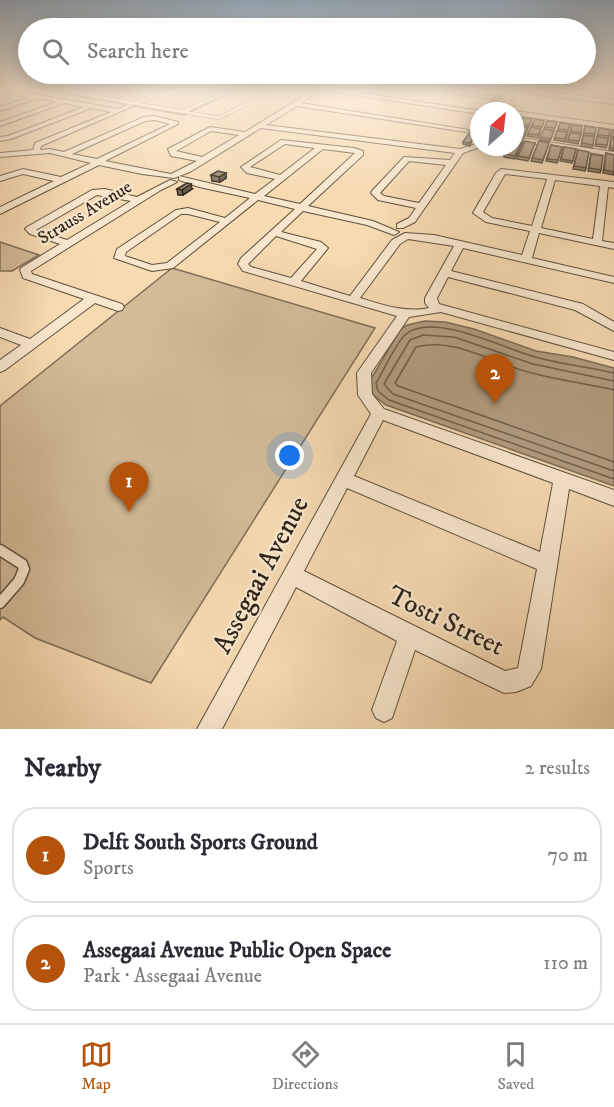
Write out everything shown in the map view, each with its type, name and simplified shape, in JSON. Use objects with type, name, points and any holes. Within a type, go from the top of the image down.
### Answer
[{"type":"street","points":[[0,139],[9,138],[45,124]]},
{"type":"street","points":[[36,151],[38,145],[88,124]]},
{"type":"street","points":[[66,154],[133,124]]},
{"type":"street","points":[[0,211],[174,124]]},
{"type":"street","name":"Strauss Avenue","points":[[118,307],[24,273],[28,266],[264,124]]},
{"type":"street","points":[[382,124],[459,142]]},
{"type":"street","points":[[261,126],[470,144]]},
{"type":"street","points":[[353,300],[453,163],[459,142],[470,126]]},
{"type":"street","points":[[204,160],[174,154],[171,151],[210,129],[246,134]]},
{"type":"street","points":[[524,140],[614,154]]},
{"type":"street","points":[[282,178],[250,171],[245,167],[282,142],[354,150],[360,155],[243,264],[251,271],[404,315],[423,314],[439,309]]},
{"type":"street","points":[[227,221],[179,212],[121,251],[118,256],[123,260],[152,268],[166,267],[227,221],[257,198],[322,146]]},
{"type":"street","points":[[0,155],[36,151],[66,154],[614,280]]},
{"type":"street","points":[[422,206],[381,198],[375,193],[407,159],[453,163]]},
{"type":"street","points":[[0,179],[15,172],[26,171],[63,180]]},
{"type":"street","points":[[597,243],[609,184],[509,171],[501,172],[478,213],[486,219],[535,230],[597,243],[614,246]]},
{"type":"street","points":[[526,259],[552,177]]},
{"type":"street","points":[[68,243],[33,232],[31,228],[95,192],[105,192],[138,200]]},
{"type":"street","points":[[274,233],[317,244],[323,248],[293,283]]},
{"type":"street","points":[[460,244],[430,300],[439,309],[614,356]]},
{"type":"street","points":[[445,273],[579,307],[614,327]]},
{"type":"street","points":[[0,367],[94,298]]},
{"type":"street","points":[[404,315],[364,373],[365,394],[379,413],[614,498]]},
{"type":"street","points":[[0,332],[31,344]]},
{"type":"street","name":"Assegaai Avenue","points":[[210,729],[379,413]]},
{"type":"street","points":[[344,479],[549,565]]},
{"type":"street","name":"Tosti Street","points":[[292,575],[504,682],[520,681],[531,669],[562,479]]},
{"type":"street","points":[[384,710],[409,636]]},
{"type":"lane","points":[[0,550],[22,564],[24,569],[19,581],[0,603]]},
{"type":"shaded area","points":[[0,242],[39,255],[12,271],[0,271]]},
{"type":"shaded area","points":[[172,268],[375,328],[151,683],[35,638],[3,617],[0,620],[0,406]]},
{"type":"water","points":[[425,321],[445,322],[474,329],[536,351],[573,357],[614,368],[614,486],[386,405],[372,394],[369,382],[400,330],[407,325]]},
{"type":"building","points":[[546,124],[556,124],[555,128],[545,127]]},
{"type":"building","points":[[560,124],[570,124],[568,130],[558,129]]},
{"type":"building","points":[[572,125],[582,126],[581,132],[571,131]]},
{"type":"building","points":[[585,126],[596,128],[595,134],[584,133]]},
{"type":"building","points":[[531,127],[541,129],[538,135],[528,134]]},
{"type":"building","points":[[599,128],[610,130],[609,136],[598,135]]},
{"type":"building","points":[[544,129],[554,131],[551,139],[540,137]]},
{"type":"building","points":[[557,131],[567,132],[565,139],[555,138]]},
{"type":"building","points":[[470,132],[470,143],[463,142]]},
{"type":"building","points":[[570,133],[581,134],[579,141],[568,140]]},
{"type":"building","points":[[583,136],[594,136],[593,145],[582,143]]},
{"type":"building","points":[[597,137],[608,138],[607,145],[596,144]]},
{"type":"building","points":[[611,139],[614,139],[614,148],[610,148]]},
{"type":"building","points":[[525,141],[535,143],[529,158],[518,156],[524,156]]},
{"type":"building","points":[[539,141],[549,143],[543,160],[532,158]]},
{"type":"building","points":[[551,145],[562,147],[558,160],[547,159]]},
{"type":"building","points":[[564,147],[576,149],[573,161],[561,159]]},
{"type":"building","points":[[578,150],[589,152],[586,168],[574,166]]},
{"type":"building","points":[[606,153],[614,155],[614,172],[604,170]]},
{"type":"building","points":[[591,154],[603,156],[601,170],[589,168]]},
{"type":"building","points":[[218,171],[226,173],[219,177],[211,175]]},
{"type":"building","points":[[187,183],[191,184],[182,190],[177,189]]},
{"type":"place","name":"Assegaai Avenue Public Open Space","points":[[495,404]]},
{"type":"place","name":"Delft South Sports Ground","points":[[129,512]]}]
